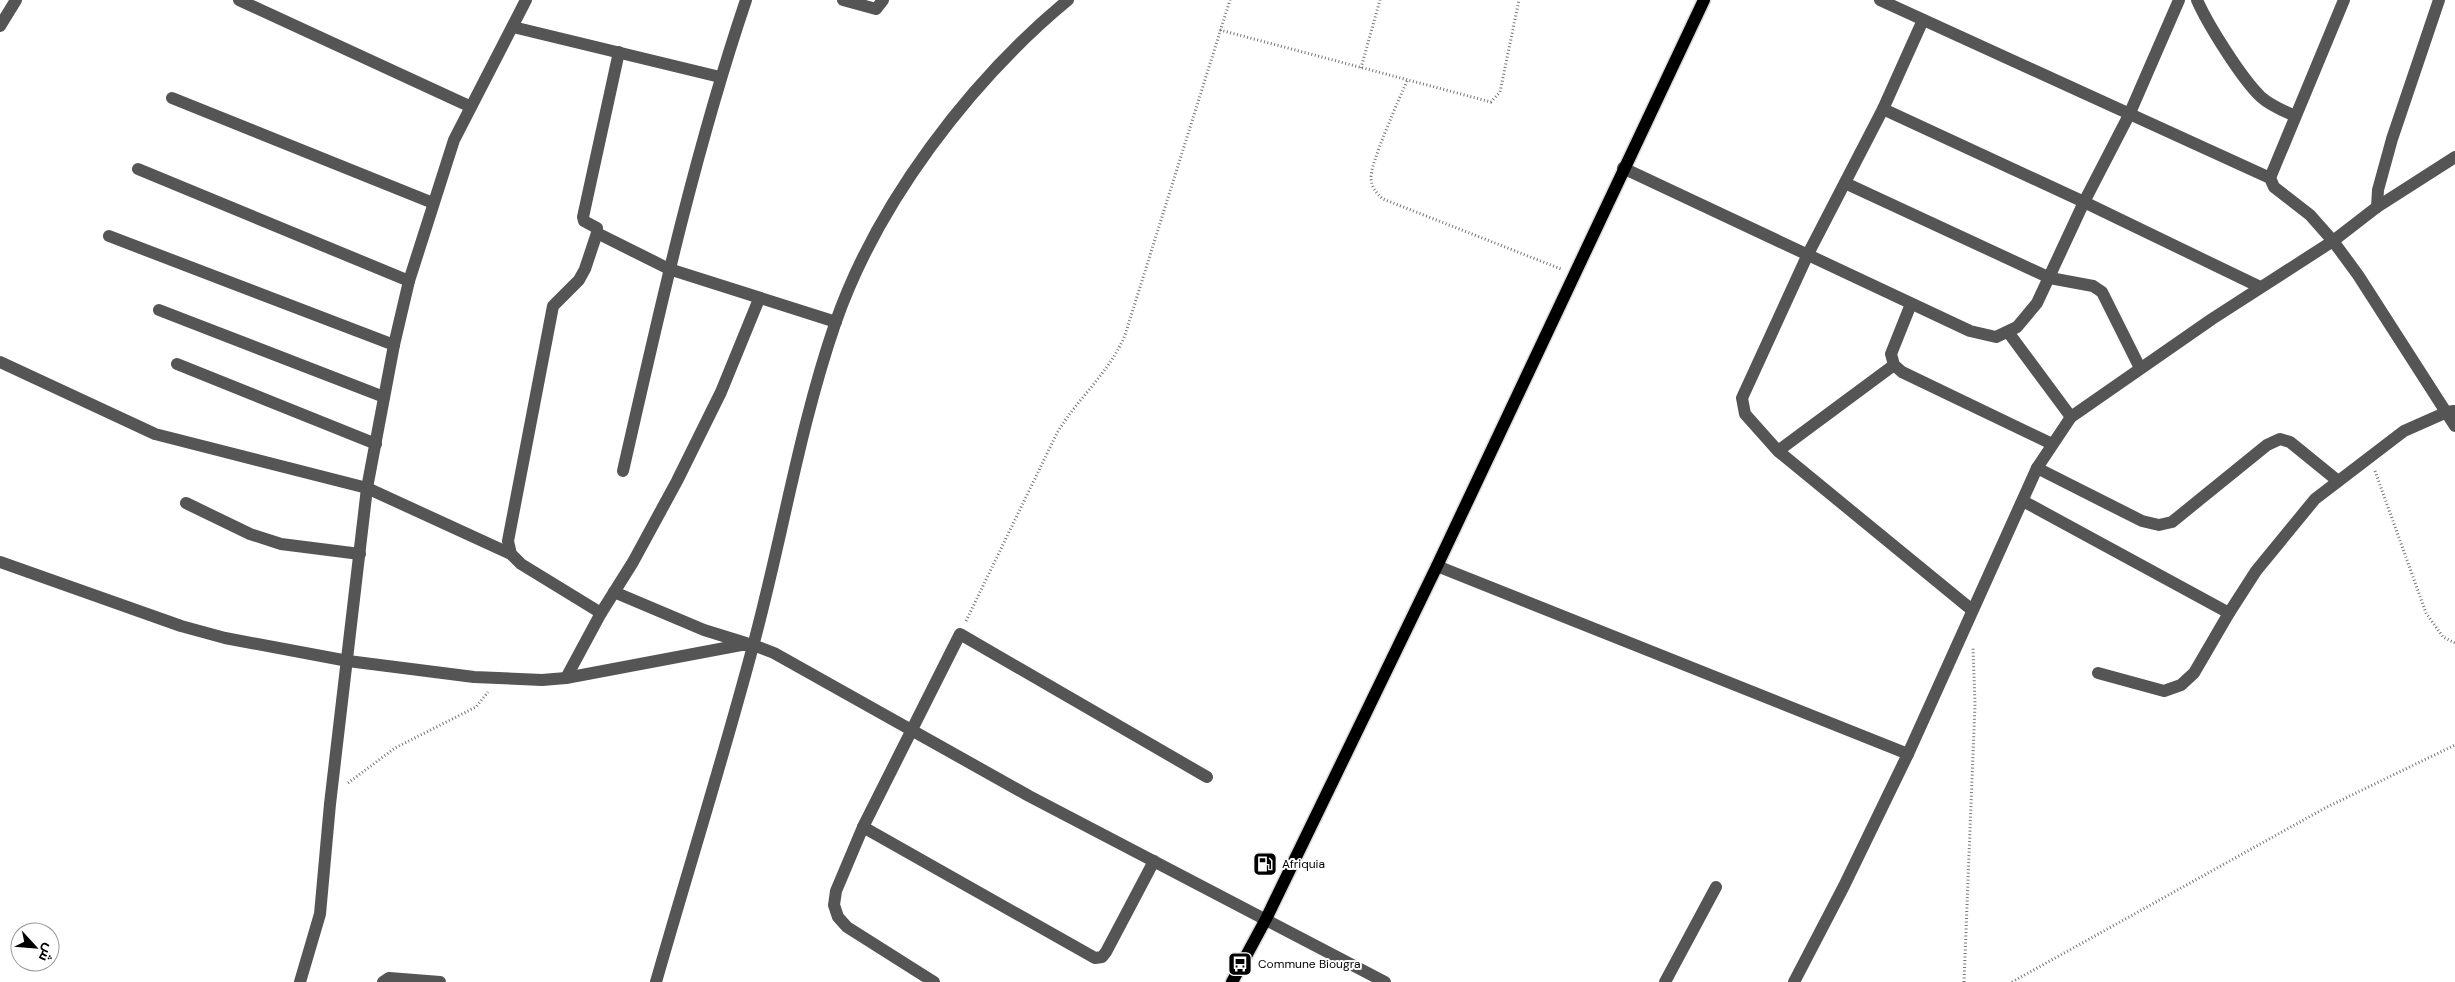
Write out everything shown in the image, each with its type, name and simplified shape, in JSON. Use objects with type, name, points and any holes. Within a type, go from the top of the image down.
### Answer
[{"type":"main road","points":[[1232,982],[1266,919],[1437,566],[1623,168],[1704,0]]},
{"type":"street","points":[[0,26],[16,0]]},
{"type":"street","points":[[239,0],[469,106]]},
{"type":"street","points":[[300,982],[320,914],[330,804],[348,661],[366,488],[394,345],[409,281],[454,140],[469,106],[526,0]]},
{"type":"street","points":[[623,471],[669,269],[720,77],[746,0]]},
{"type":"street","points":[[843,0],[876,9],[883,0]]},
{"type":"street","points":[[656,982],[753,645],[812,398],[836,322],[869,246],[910,179],[950,121],[1001,61],[1041,22],[1068,0]]},
{"type":"street","points":[[1880,0],[2270,178],[2274,186],[2310,215],[2333,240],[2451,412],[2455,426]]},
{"type":"street","points":[[1623,168],[1970,332],[1996,337],[2017,327],[2037,303],[2084,202],[2129,115],[2179,0]]},
{"type":"street","points":[[2197,0],[2209,24],[2254,89],[2269,103],[2295,116]]},
{"type":"street","points":[[2270,178],[2344,0]]},
{"type":"street","points":[[2377,207],[2378,190],[2392,139],[2439,0]]},
{"type":"street","points":[[1923,20],[1883,109],[1808,254],[1742,398],[1745,414],[1778,451],[1972,610]]},
{"type":"street","points":[[513,27],[720,77]]},
{"type":"street","points":[[511,554],[508,541],[551,314],[557,300],[579,280],[586,269],[597,233],[597,228],[584,221],[583,217],[619,52]]},
{"type":"street","points":[[172,98],[433,203]]},
{"type":"street","points":[[1883,109],[2084,202],[2260,287]]},
{"type":"street","points":[[1794,982],[1844,886],[1908,754],[2037,468],[2071,417],[2140,368],[2333,240],[2377,207],[2455,157]]},
{"type":"street","points":[[138,169],[409,281]]},
{"type":"street","points":[[1845,183],[2050,278],[2093,286],[2102,292],[2140,368]]},
{"type":"street","points":[[597,233],[669,269],[836,322]]},
{"type":"street","points":[[109,236],[394,345]]},
{"type":"street","points":[[566,678],[600,613],[633,562],[672,489],[721,392],[759,299]]},
{"type":"street","points":[[1911,304],[1890,354],[1894,365],[1902,372],[2052,444]]},
{"type":"street","points":[[158,310],[384,397]]},
{"type":"street","points":[[2008,332],[2071,417]]},
{"type":"street","points":[[0,362],[155,434],[366,488],[511,554],[521,564],[600,613]]},
{"type":"street","points":[[177,364],[376,444]]},
{"type":"street","points":[[1778,451],[1894,365]]},
{"type":"street","points":[[2098,673],[2164,691],[2182,686],[2194,674],[2256,571],[2315,499],[2404,431],[2451,412]]},
{"type":"street","points":[[2037,468],[2142,521],[2159,525],[2172,522],[2267,446],[2280,439],[2290,442],[2338,481]]},
{"type":"street","points":[[2023,501],[2229,613]]},
{"type":"street","points":[[186,503],[250,534],[281,544],[360,554]]},
{"type":"street","points":[[0,562],[181,626],[225,638],[348,661],[497,678],[542,680],[566,678],[692,653],[753,645]]},
{"type":"street","points":[[1437,566],[1908,754]]},
{"type":"street","points":[[614,592],[704,630],[774,653],[910,730],[1266,919],[1371,979],[1385,982]]},
{"type":"street","points":[[934,982],[847,927],[838,917],[834,905],[836,891],[863,827],[910,730],[960,634],[1207,777]]},
{"type":"street","points":[[863,827],[1095,958],[1102,957],[1106,952],[1154,861]]},
{"type":"street","points":[[1665,982],[1716,887]]},
{"type":"street","points":[[383,982],[389,978],[440,982]]},
{"type":"path","points":[[960,634],[1057,434],[1073,409],[1121,346],[1230,0]]},
{"type":"path","points":[[1361,68],[1380,0]]},
{"type":"path","points":[[1220,30],[1491,102],[1500,92],[1519,0]]},
{"type":"path","points":[[1407,81],[1385,134],[1370,178],[1375,192],[1383,199],[1574,274]]},
{"type":"path","points":[[2369,456],[2426,613],[2444,638],[2455,643]]},
{"type":"path","points":[[1964,982],[1975,704],[1973,638]]},
{"type":"path","points":[[330,804],[348,784],[395,748],[476,708],[497,678]]},
{"type":"path","points":[[2012,982],[2325,808],[2455,745]]},
{"type":"place","name":"Afriquia","points":[[1265,864]]},
{"type":"place","name":"Commune Biougra","points":[[1240,964]]}]
